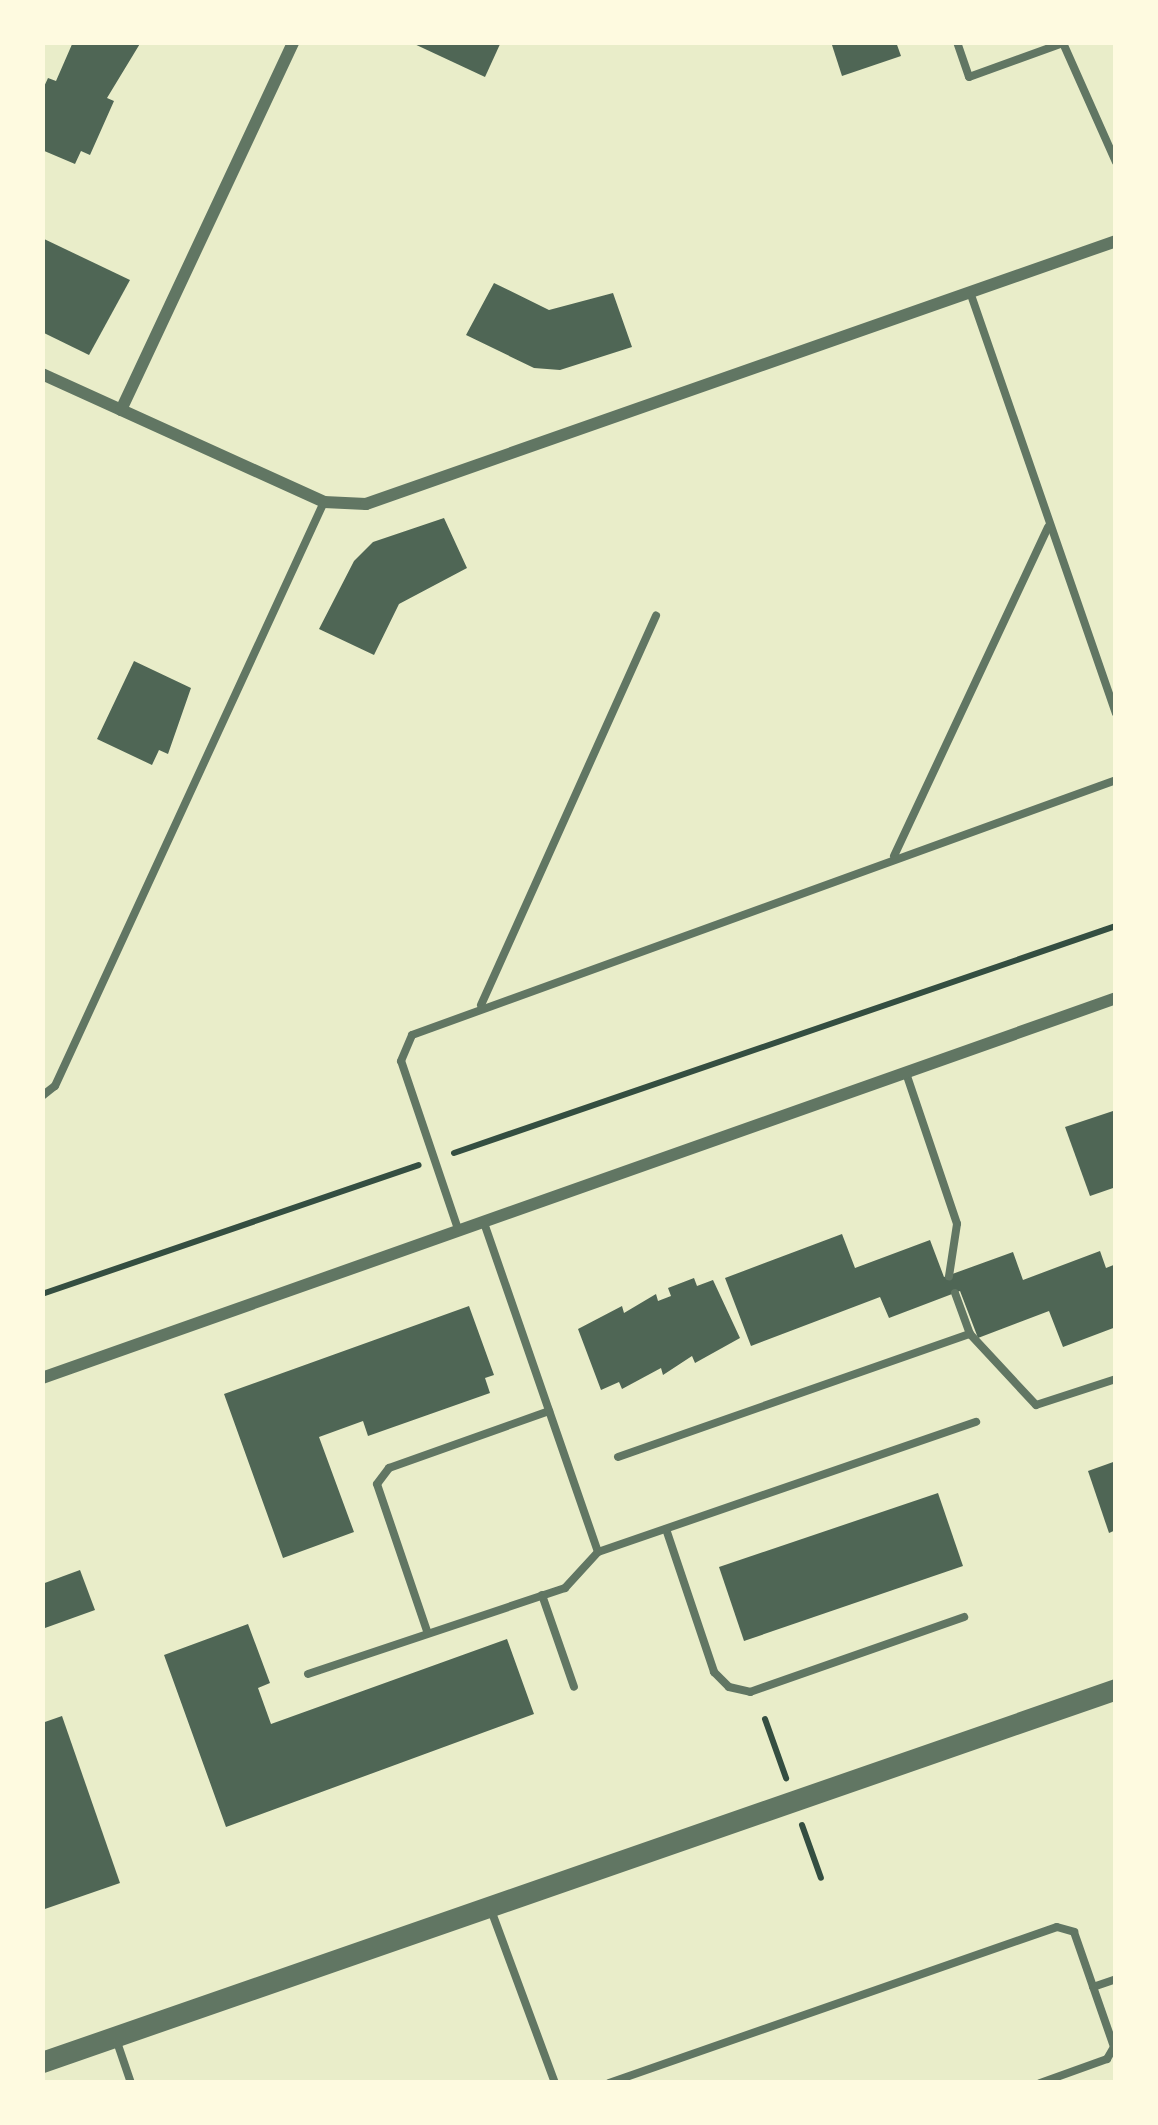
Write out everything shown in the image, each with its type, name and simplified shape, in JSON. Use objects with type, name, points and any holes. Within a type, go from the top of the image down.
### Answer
[{"type":"street","points":[[121,410],[293,42]]},
{"type":"street","points":[[42,374],[324,502],[366,504],[1116,241]]},
{"type":"street","points":[[42,1378],[1116,998]]},
{"type":"street","points":[[42,2062],[1116,1689]]},
{"type":"lane","points":[[957,42],[969,77],[1063,43],[1116,162]]},
{"type":"lane","points":[[970,292],[1116,713]]},
{"type":"lane","points":[[42,1096],[55,1086],[324,502]]},
{"type":"lane","points":[[893,858],[1048,525]]},
{"type":"lane","points":[[481,1007],[656,616]]},
{"type":"lane","points":[[459,1231],[401,1061],[412,1035],[1116,780]]},
{"type":"lane","points":[[906,1072],[957,1224],[949,1276]]},
{"type":"lane","points":[[484,1222],[598,1552]]},
{"type":"lane","points":[[955,1293],[970,1334],[1036,1405],[1116,1379]]},
{"type":"lane","points":[[618,1457],[970,1334]]},
{"type":"lane","points":[[428,1631],[377,1484],[389,1468],[549,1411]]},
{"type":"lane","points":[[308,1674],[565,1588],[598,1552],[976,1422]]},
{"type":"lane","points":[[666,1529],[714,1672],[729,1687],[750,1692],[964,1617]]},
{"type":"lane","points":[[542,1595],[574,1687]]},
{"type":"lane","points":[[489,1904],[555,2083]]},
{"type":"lane","points":[[609,2083],[1057,1927],[1074,1932],[1114,2047],[1107,2059],[1040,2083]]},
{"type":"lane","points":[[1093,1987],[1116,1979]]},
{"type":"lane","points":[[115,2036],[131,2083]]},
{"type":"path","points":[[42,1294],[1116,926]]},
{"type":"building","points":[[73,42],[141,42],[107,98],[114,101],[90,155],[81,151],[75,164],[42,150],[42,91],[48,78],[56,81]]},
{"type":"building","points":[[410,42],[501,42],[485,77]]},
{"type":"building","points":[[831,42],[896,42],[901,56],[842,76]]},
{"type":"building","points":[[42,238],[130,280],[89,355],[42,332]]},
{"type":"building","points":[[494,283],[549,310],[613,293],[632,347],[560,370],[534,368],[466,335]]},
{"type":"building","points":[[444,518],[467,568],[399,604],[374,655],[319,629],[354,561],[373,542]]},
{"type":"building","points":[[134,661],[191,688],[168,754],[159,750],[152,765],[97,739]]},
{"type":"building","points":[[1116,1110],[1116,1187],[1090,1196],[1065,1127]]},
{"type":"building","points":[[842,1234],[855,1268],[930,1240],[944,1277],[1013,1252],[1023,1280],[1100,1251],[1106,1268],[1116,1264],[1116,1327],[1063,1347],[1049,1311],[978,1338],[960,1291],[889,1318],[880,1297],[751,1346],[725,1278]]},
{"type":"building","points":[[694,1278],[697,1286],[713,1280],[740,1338],[695,1363],[692,1356],[663,1375],[661,1368],[622,1389],[619,1382],[601,1390],[578,1329],[622,1306],[624,1313],[656,1294],[658,1301],[671,1296],[668,1288]]},
{"type":"building","points":[[469,1306],[494,1375],[485,1378],[490,1393],[368,1436],[363,1421],[319,1437],[354,1532],[283,1558],[224,1394]]},
{"type":"building","points":[[1116,1461],[1116,1530],[1109,1533],[1088,1471]]},
{"type":"building","points":[[938,1493],[963,1566],[744,1641],[719,1567]]},
{"type":"building","points":[[80,1570],[95,1610],[45,1628],[42,1584]]},
{"type":"building","points":[[248,1624],[270,1683],[258,1688],[271,1724],[507,1639],[534,1714],[226,1827],[164,1655]]},
{"type":"building","points":[[62,1716],[120,1883],[42,1910],[42,1723]]}]
